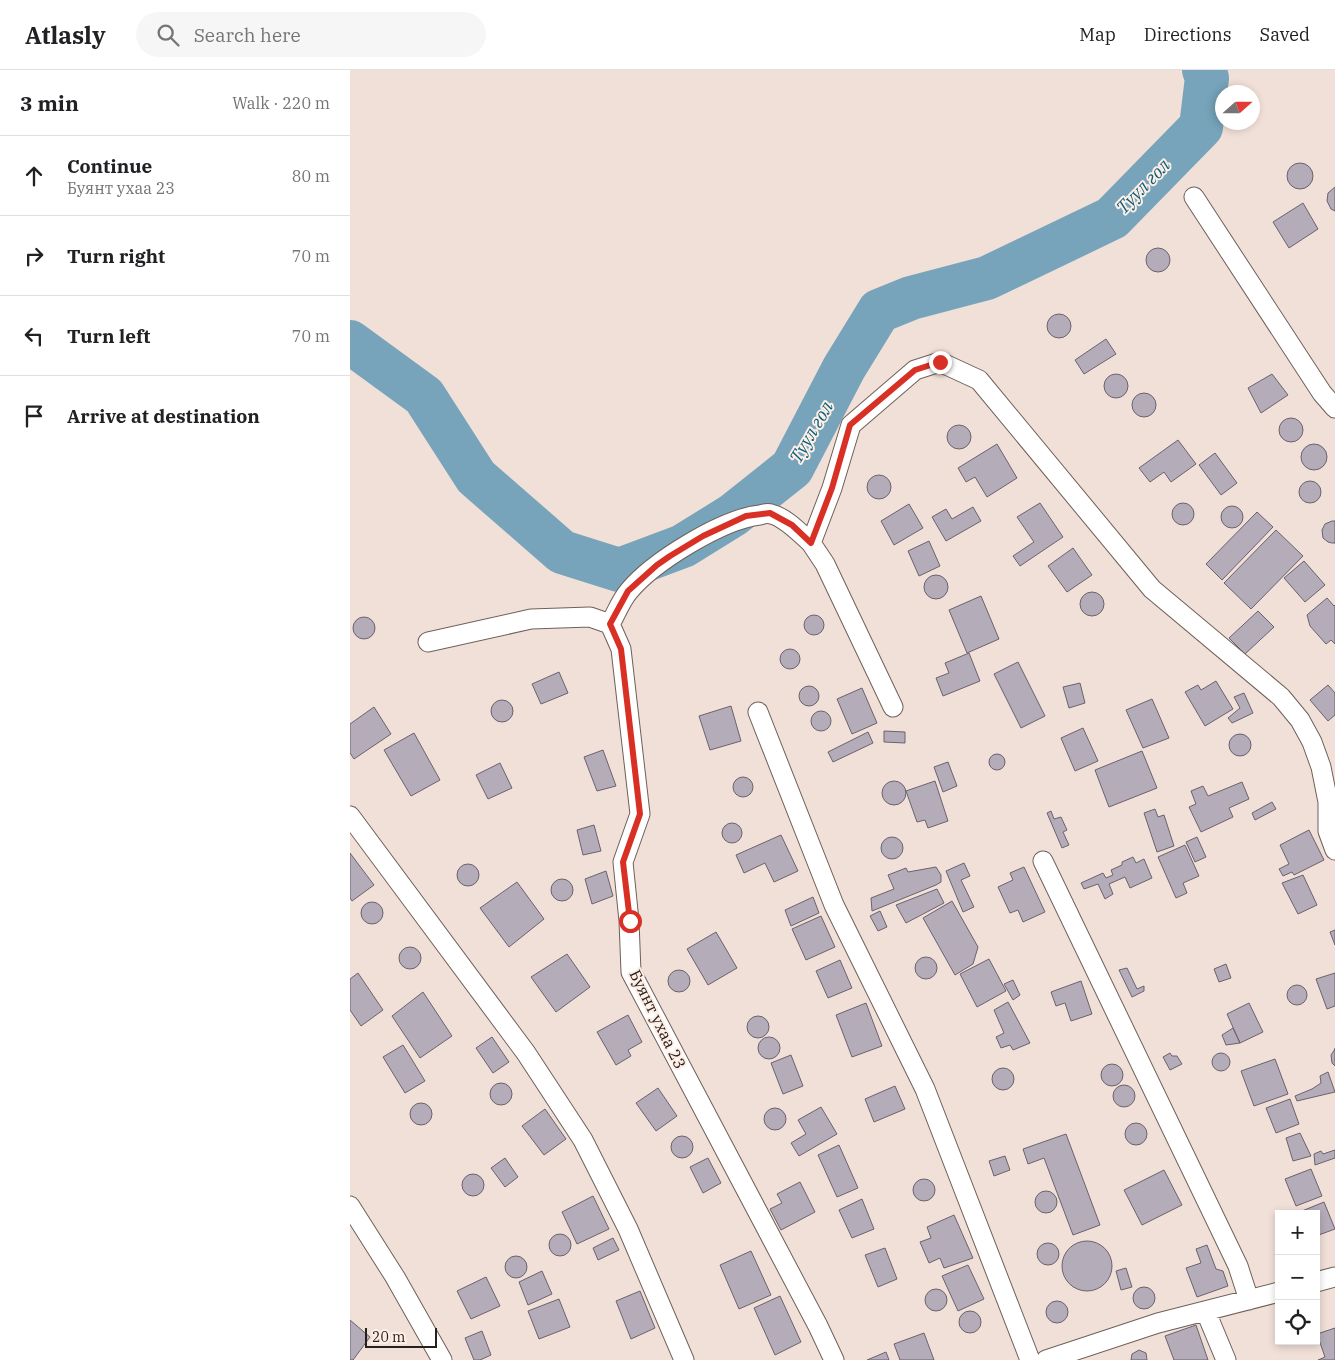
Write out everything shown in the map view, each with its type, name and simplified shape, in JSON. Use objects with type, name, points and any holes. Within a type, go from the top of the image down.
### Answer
[{"type":"street","points":[[1194,197],[1322,393],[1335,408]]},
{"type":"street","points":[[811,543],[832,488],[850,425],[915,370],[940,362],[979,380],[1152,589],[1281,697],[1300,720],[1312,742],[1321,767],[1328,802],[1328,832],[1335,850]]},
{"type":"street","points":[[428,642],[531,619],[590,617],[610,624],[628,591],[657,565],[703,536],[746,516],[770,513],[792,525],[811,543],[825,564],[894,707]]},
{"type":"street","name":"Буянт ухаа 23","points":[[610,624],[621,649],[640,814],[623,862],[630,921],[631,972],[818,1326],[834,1360]]},
{"type":"street","points":[[758,712],[834,905],[925,1089],[1030,1360]]},
{"type":"street","points":[[350,816],[526,1053],[583,1140],[628,1229],[684,1360]]},
{"type":"street","points":[[1043,861],[1238,1266],[1249,1300]]},
{"type":"street","points":[[350,1206],[395,1277],[442,1360]]},
{"type":"street","points":[[1320,1281],[1335,1277]]},
{"type":"street","points":[[1054,1359],[1158,1324],[1275,1293]]},
{"type":"street","points":[[1206,1312],[1226,1360]]},
{"type":"building","points":[[1300,163],[1309,167],[1313,176],[1309,185],[1300,189],[1291,185],[1287,176],[1291,167]]},
{"type":"building","points":[[1335,187],[1335,211],[1331,209],[1327,201],[1328,193]]},
{"type":"building","points":[[1303,203],[1318,229],[1289,248],[1273,222]]},
{"type":"building","points":[[1158,248],[1167,251],[1170,260],[1167,269],[1158,272],[1149,269],[1146,260],[1149,251]]},
{"type":"building","points":[[1059,314],[1068,317],[1071,326],[1068,335],[1059,338],[1050,335],[1047,326],[1050,317]]},
{"type":"building","points":[[1106,339],[1116,354],[1084,374],[1075,360]]},
{"type":"building","points":[[1116,374],[1125,377],[1128,386],[1125,395],[1116,398],[1107,395],[1104,386],[1107,377]]},
{"type":"building","points":[[1272,374],[1288,395],[1261,413],[1248,388]]},
{"type":"building","points":[[1144,393],[1153,396],[1156,405],[1153,414],[1144,417],[1135,414],[1132,405],[1135,396]]},
{"type":"building","points":[[1291,418],[1299,422],[1303,430],[1299,438],[1291,442],[1283,438],[1279,430],[1283,422]]},
{"type":"building","points":[[959,425],[964,426],[970,432],[970,442],[964,448],[959,449],[954,448],[948,442],[947,437],[948,432],[954,426]]},
{"type":"building","points":[[1178,440],[1196,464],[1171,482],[1164,472],[1150,482],[1139,468]]},
{"type":"building","points":[[997,444],[1017,478],[987,497],[975,477],[966,482],[958,468]]},
{"type":"building","points":[[1314,444],[1323,448],[1327,457],[1323,466],[1314,470],[1305,466],[1301,457],[1305,448]]},
{"type":"building","points":[[1215,453],[1237,483],[1221,495],[1199,465]]},
{"type":"building","points":[[879,475],[888,478],[891,487],[888,496],[879,499],[870,496],[867,487],[870,478]]},
{"type":"building","points":[[1310,481],[1318,484],[1321,492],[1318,500],[1310,503],[1302,500],[1299,492],[1302,484]]},
{"type":"building","points":[[1040,503],[1063,537],[1020,566],[1013,556],[1034,542],[1017,517]]},
{"type":"building","points":[[1183,503],[1191,506],[1194,514],[1191,522],[1183,525],[1175,522],[1172,514],[1175,506]]},
{"type":"building","points":[[909,504],[923,528],[894,545],[881,521]]},
{"type":"building","points":[[1232,506],[1240,509],[1243,517],[1240,525],[1232,528],[1224,525],[1221,517],[1224,509]]},
{"type":"building","points":[[973,507],[981,521],[946,541],[932,517],[946,509],[952,519]]},
{"type":"building","points":[[1257,512],[1273,527],[1222,580],[1206,564]]},
{"type":"building","points":[[1335,521],[1335,543],[1328,542],[1323,538],[1322,530],[1325,524]]},
{"type":"building","points":[[1276,530],[1303,556],[1251,609],[1224,583]]},
{"type":"building","points":[[929,541],[940,566],[919,576],[908,551]]},
{"type":"building","points":[[1073,548],[1092,575],[1067,592],[1048,566]]},
{"type":"building","points":[[1304,561],[1325,585],[1305,602],[1284,578]]},
{"type":"building","points":[[936,575],[945,578],[948,587],[945,596],[936,599],[927,596],[924,587],[927,578]]},
{"type":"building","points":[[1092,592],[1101,595],[1104,604],[1101,613],[1092,616],[1083,613],[1080,604],[1083,595]]},
{"type":"building","points":[[981,596],[999,639],[967,653],[949,610]]},
{"type":"building","points":[[1327,598],[1335,605],[1335,644],[1331,640],[1326,644],[1310,626],[1307,615]]},
{"type":"building","points":[[1258,611],[1274,627],[1245,654],[1229,638]]},
{"type":"building","points":[[814,615],[821,618],[824,625],[821,632],[814,635],[807,632],[804,625],[807,618]]},
{"type":"building","points":[[364,617],[372,620],[375,628],[372,636],[364,639],[356,636],[353,628],[356,620]]},
{"type":"building","points":[[790,649],[797,652],[800,659],[797,666],[790,669],[783,666],[780,659],[783,652]]},
{"type":"building","points":[[969,653],[980,681],[943,696],[936,678],[949,673],[945,663]]},
{"type":"building","points":[[1018,662],[1045,716],[1021,728],[994,674]]},
{"type":"building","points":[[559,672],[568,693],[541,704],[532,684]]},
{"type":"building","points":[[1216,681],[1233,709],[1205,726],[1185,692],[1198,685],[1201,690]]},
{"type":"building","points":[[1080,683],[1085,703],[1069,708],[1063,687]]},
{"type":"building","points":[[1328,685],[1335,693],[1335,715],[1328,721],[1310,700]]},
{"type":"building","points":[[809,686],[816,689],[819,696],[816,703],[809,706],[802,703],[799,696],[802,689]]},
{"type":"building","points":[[862,688],[877,723],[852,734],[837,699]]},
{"type":"building","points":[[1244,693],[1253,713],[1232,723],[1228,718],[1240,708],[1234,697]]},
{"type":"building","points":[[1152,699],[1169,738],[1143,748],[1126,710]]},
{"type":"building","points":[[502,700],[510,703],[513,711],[510,719],[502,722],[494,719],[491,711],[494,703]]},
{"type":"building","points":[[731,706],[741,741],[710,750],[699,716]]},
{"type":"building","points":[[374,707],[391,734],[354,759],[350,753],[350,724]]},
{"type":"building","points":[[821,711],[828,714],[831,721],[828,728],[821,731],[814,728],[811,721],[814,714]]},
{"type":"building","points":[[1083,728],[1098,761],[1075,771],[1061,738]]},
{"type":"building","points":[[884,731],[905,732],[905,743],[884,742]]},
{"type":"building","points":[[868,732],[873,743],[833,762],[828,752]]},
{"type":"building","points":[[414,733],[440,780],[411,796],[384,750]]},
{"type":"building","points":[[1240,734],[1248,737],[1251,745],[1248,753],[1240,756],[1232,753],[1229,745],[1232,737]]},
{"type":"building","points":[[603,750],[616,786],[597,791],[584,757]]},
{"type":"building","points":[[1142,751],[1157,788],[1109,807],[1095,770]]},
{"type":"building","points":[[997,754],[1005,762],[997,770],[989,762]]},
{"type":"building","points":[[948,762],[957,786],[943,792],[934,767]]},
{"type":"building","points":[[500,763],[512,788],[488,799],[476,775]]},
{"type":"building","points":[[743,777],[750,780],[753,787],[750,794],[743,797],[736,794],[733,787],[736,780]]},
{"type":"building","points":[[894,781],[899,782],[905,788],[905,798],[899,804],[894,805],[889,804],[883,798],[882,793],[883,788],[889,782]]},
{"type":"building","points":[[935,781],[948,821],[928,828],[925,820],[917,822],[906,791]]},
{"type":"building","points":[[1242,782],[1249,799],[1229,808],[1233,817],[1201,832],[1189,807],[1196,804],[1191,791],[1203,786],[1208,796]]},
{"type":"building","points":[[1272,802],[1276,809],[1255,820],[1252,813]]},
{"type":"building","points":[[1155,809],[1158,817],[1164,815],[1174,846],[1157,852],[1144,813]]},
{"type":"building","points":[[1051,811],[1054,819],[1061,817],[1067,830],[1063,832],[1069,845],[1062,848],[1047,813]]},
{"type":"building","points":[[732,823],[739,826],[742,833],[739,840],[732,843],[725,840],[722,833],[725,826]]},
{"type":"building","points":[[594,825],[601,851],[583,855],[577,830]]},
{"type":"building","points":[[1309,830],[1324,860],[1294,875],[1292,872],[1283,876],[1279,869],[1289,864],[1280,845]]},
{"type":"building","points":[[781,835],[798,871],[774,882],[765,863],[744,873],[736,855]]},
{"type":"building","points":[[892,837],[900,840],[903,848],[900,856],[892,859],[884,856],[881,848],[884,840]]},
{"type":"building","points":[[1197,837],[1206,857],[1195,862],[1186,842]]},
{"type":"building","points":[[1185,845],[1199,876],[1183,883],[1187,893],[1176,898],[1158,857]]},
{"type":"building","points":[[350,853],[374,885],[352,901],[350,898]]},
{"type":"building","points":[[1133,857],[1136,863],[1144,859],[1152,878],[1130,888],[1125,877],[1109,884],[1113,894],[1105,899],[1098,884],[1084,889],[1081,883],[1103,873],[1106,878],[1113,875],[1111,870]]},
{"type":"building","points":[[964,863],[970,876],[961,880],[974,907],[963,912],[946,871]]},
{"type":"building","points":[[468,864],[476,867],[479,875],[476,883],[468,886],[460,883],[457,875],[460,867]]},
{"type":"building","points":[[936,867],[941,875],[941,882],[872,911],[871,898],[894,889],[888,875],[906,868],[908,872]]},
{"type":"building","points":[[1024,867],[1045,912],[1023,922],[1018,910],[1010,913],[998,887],[1013,880],[1010,873]]},
{"type":"building","points":[[606,871],[613,896],[592,904],[585,879]]},
{"type":"building","points":[[1303,875],[1317,905],[1298,914],[1282,883]]},
{"type":"building","points":[[562,879],[570,882],[573,890],[570,898],[562,901],[554,898],[551,890],[554,882]]},
{"type":"building","points":[[517,882],[544,919],[509,947],[480,908]]},
{"type":"building","points":[[937,889],[944,903],[906,923],[896,905]]},
{"type":"building","points":[[813,897],[819,913],[791,926],[785,910]]},
{"type":"building","points":[[952,901],[978,947],[973,964],[955,975],[923,918]]},
{"type":"building","points":[[372,902],[380,905],[383,913],[380,921],[372,924],[364,921],[361,913],[364,905]]},
{"type":"building","points":[[880,911],[887,927],[878,931],[870,916]]},
{"type":"building","points":[[821,916],[835,947],[806,960],[792,929]]},
{"type":"building","points":[[1335,930],[1335,945],[1330,932]]},
{"type":"building","points":[[716,932],[737,968],[708,985],[687,949]]},
{"type":"building","points":[[410,947],[418,950],[421,958],[418,966],[410,969],[402,966],[399,958],[402,950]]},
{"type":"building","points":[[567,954],[590,987],[556,1012],[531,977]]},
{"type":"building","points":[[926,957],[934,960],[937,968],[934,976],[926,979],[918,976],[915,968],[918,960]]},
{"type":"building","points":[[989,959],[1006,991],[977,1007],[960,974]]},
{"type":"building","points":[[840,960],[852,988],[828,998],[816,971]]},
{"type":"building","points":[[1226,964],[1231,978],[1219,982],[1214,969]]},
{"type":"building","points":[[1127,968],[1137,989],[1144,986],[1144,991],[1132,997],[1119,970]]},
{"type":"building","points":[[679,970],[687,973],[690,981],[687,989],[679,992],[671,989],[668,981],[671,973]]},
{"type":"building","points":[[358,973],[383,1010],[361,1026],[350,1010],[350,979]]},
{"type":"building","points":[[1335,973],[1335,1006],[1327,1009],[1316,979]]},
{"type":"building","points":[[1013,980],[1020,995],[1013,1000],[1004,984]]},
{"type":"building","points":[[1081,981],[1092,1014],[1071,1021],[1065,1003],[1056,1006],[1051,992]]},
{"type":"building","points":[[1297,985],[1304,988],[1307,995],[1304,1002],[1297,1005],[1290,1002],[1287,995],[1290,988]]},
{"type":"building","points":[[423,992],[452,1036],[420,1058],[392,1016]]},
{"type":"building","points":[[1008,1002],[1030,1043],[1013,1050],[1010,1045],[1001,1048],[996,1037],[1004,1033],[994,1010]]},
{"type":"building","points":[[866,1003],[882,1046],[852,1057],[836,1015]]},
{"type":"building","points":[[1249,1003],[1263,1032],[1240,1043],[1227,1014]]},
{"type":"building","points":[[628,1015],[642,1042],[628,1050],[631,1056],[616,1065],[597,1032]]},
{"type":"building","points":[[758,1016],[766,1019],[769,1027],[766,1035],[758,1038],[750,1035],[747,1027],[750,1019]]},
{"type":"building","points":[[1233,1028],[1240,1043],[1226,1045],[1222,1035]]},
{"type":"building","points":[[492,1037],[509,1062],[493,1073],[476,1048]]},
{"type":"building","points":[[769,1037],[777,1040],[780,1048],[777,1056],[769,1059],[761,1056],[758,1048],[761,1040]]},
{"type":"building","points":[[403,1045],[425,1081],[405,1093],[383,1057]]},
{"type":"building","points":[[1335,1049],[1335,1066],[1332,1063],[1331,1055]]},
{"type":"building","points":[[1170,1053],[1172,1056],[1177,1056],[1182,1064],[1170,1070],[1163,1057]]},
{"type":"building","points":[[1217,1053],[1225,1053],[1230,1058],[1228,1069],[1217,1071],[1212,1066],[1212,1058]]},
{"type":"building","points":[[791,1055],[803,1086],[783,1094],[771,1063]]},
{"type":"building","points":[[1275,1059],[1288,1094],[1254,1106],[1241,1071]]},
{"type":"building","points":[[1112,1064],[1120,1067],[1123,1075],[1120,1083],[1112,1086],[1104,1083],[1101,1075],[1104,1067]]},
{"type":"building","points":[[1003,1068],[1011,1071],[1014,1079],[1011,1087],[1003,1090],[995,1087],[992,1079],[995,1071]]},
{"type":"building","points":[[1328,1072],[1335,1092],[1297,1101],[1295,1096],[1321,1083],[1320,1076]]},
{"type":"building","points":[[501,1083],[509,1086],[512,1094],[509,1102],[501,1105],[493,1102],[490,1094],[493,1086]]},
{"type":"building","points":[[1124,1085],[1132,1088],[1135,1096],[1132,1104],[1124,1107],[1116,1104],[1113,1096],[1116,1088]]},
{"type":"building","points":[[895,1086],[905,1109],[874,1122],[865,1099]]},
{"type":"building","points":[[658,1088],[677,1116],[656,1131],[636,1103]]},
{"type":"building","points":[[1290,1099],[1299,1124],[1276,1133],[1266,1108]]},
{"type":"building","points":[[421,1103],[429,1106],[432,1114],[429,1122],[421,1125],[413,1122],[410,1114],[413,1106]]},
{"type":"building","points":[[821,1107],[837,1134],[799,1156],[791,1143],[806,1134],[798,1120]]},
{"type":"building","points":[[775,1108],[783,1111],[786,1119],[783,1127],[775,1130],[767,1127],[764,1119],[767,1111]]},
{"type":"building","points":[[545,1109],[566,1139],[544,1155],[522,1126]]},
{"type":"building","points":[[1136,1123],[1144,1126],[1147,1134],[1144,1142],[1136,1145],[1128,1142],[1125,1134],[1128,1126]]},
{"type":"building","points":[[1300,1133],[1311,1156],[1293,1161],[1286,1138]]},
{"type":"building","points":[[1066,1134],[1100,1225],[1073,1235],[1044,1158],[1028,1164],[1023,1149]]},
{"type":"building","points":[[682,1136],[690,1139],[693,1147],[690,1155],[682,1158],[674,1155],[671,1147],[674,1139]]},
{"type":"building","points":[[839,1145],[858,1188],[837,1197],[818,1155]]},
{"type":"building","points":[[1335,1150],[1335,1158],[1315,1165],[1314,1154],[1321,1151],[1323,1154]]},
{"type":"building","points":[[1005,1156],[1010,1170],[994,1176],[989,1161]]},
{"type":"building","points":[[505,1158],[518,1177],[505,1187],[491,1168]]},
{"type":"building","points":[[708,1158],[721,1183],[703,1193],[690,1167]]},
{"type":"building","points":[[1311,1169],[1322,1196],[1296,1206],[1285,1179]]},
{"type":"building","points":[[1164,1170],[1182,1205],[1142,1225],[1124,1190]]},
{"type":"building","points":[[473,1174],[481,1177],[484,1185],[481,1193],[473,1196],[465,1193],[462,1185],[465,1177]]},
{"type":"building","points":[[924,1179],[932,1182],[935,1190],[932,1198],[924,1201],[916,1198],[913,1190],[916,1182]]},
{"type":"building","points":[[800,1182],[815,1212],[781,1230],[770,1209],[782,1203],[777,1194]]},
{"type":"building","points":[[1046,1191],[1054,1194],[1057,1202],[1054,1210],[1046,1213],[1038,1210],[1035,1202],[1038,1194]]},
{"type":"building","points":[[593,1196],[609,1229],[577,1244],[562,1212]]},
{"type":"building","points":[[862,1199],[874,1229],[852,1238],[839,1210]]},
{"type":"building","points":[[1324,1202],[1335,1229],[1320,1235],[1320,1210],[1304,1210]]},
{"type":"building","points":[[954,1215],[973,1258],[944,1268],[940,1258],[929,1263],[920,1242],[931,1238],[927,1227]]},
{"type":"building","points":[[560,1234],[568,1237],[571,1245],[568,1253],[560,1256],[552,1253],[549,1245],[552,1237]]},
{"type":"building","points":[[613,1238],[619,1250],[598,1260],[593,1248]]},
{"type":"building","points":[[1082,1241],[1092,1241],[1105,1248],[1112,1261],[1112,1271],[1105,1284],[1092,1291],[1082,1291],[1073,1287],[1066,1280],[1062,1271],[1062,1261],[1066,1252],[1073,1245]]},
{"type":"building","points":[[1048,1243],[1056,1246],[1059,1254],[1056,1262],[1048,1265],[1040,1262],[1037,1254],[1040,1246]]},
{"type":"building","points":[[1207,1245],[1216,1269],[1223,1271],[1228,1286],[1197,1297],[1186,1268],[1201,1263],[1196,1249]]},
{"type":"building","points":[[885,1248],[897,1279],[878,1287],[865,1255]]},
{"type":"building","points":[[751,1251],[771,1295],[739,1309],[720,1265]]},
{"type":"building","points":[[516,1256],[524,1259],[527,1267],[524,1275],[516,1278],[508,1275],[505,1267],[508,1259]]},
{"type":"building","points":[[968,1265],[984,1299],[958,1311],[942,1276]]},
{"type":"building","points":[[1126,1268],[1132,1287],[1121,1290],[1116,1271]]},
{"type":"building","points":[[542,1271],[552,1294],[528,1305],[519,1282]]},
{"type":"building","points":[[486,1277],[500,1306],[471,1319],[457,1291]]},
{"type":"building","points":[[1144,1287],[1152,1290],[1155,1298],[1152,1306],[1144,1309],[1136,1306],[1133,1298],[1136,1290]]},
{"type":"building","points":[[936,1289],[944,1292],[947,1300],[944,1308],[936,1311],[928,1308],[925,1300],[928,1292]]},
{"type":"building","points":[[640,1291],[655,1328],[631,1339],[616,1301]]},
{"type":"building","points":[[780,1296],[801,1342],[775,1355],[754,1308]]},
{"type":"building","points":[[559,1299],[570,1327],[539,1339],[528,1311]]},
{"type":"building","points":[[1057,1301],[1065,1304],[1068,1312],[1065,1320],[1057,1323],[1049,1320],[1046,1312],[1049,1304]]},
{"type":"building","points":[[970,1311],[978,1314],[981,1322],[978,1330],[970,1333],[962,1330],[959,1322],[962,1314]]},
{"type":"building","points":[[350,1320],[370,1337],[353,1360],[350,1360]]},
{"type":"building","points":[[1196,1325],[1208,1360],[1174,1360],[1165,1336]]},
{"type":"building","points":[[1335,1328],[1335,1360],[1318,1360],[1325,1357],[1320,1343],[1320,1333]]},
{"type":"building","points":[[482,1331],[491,1355],[480,1360],[474,1360],[465,1338]]},
{"type":"building","points":[[924,1333],[934,1360],[900,1360],[894,1344]]},
{"type":"building","points":[[1139,1350],[1146,1353],[1147,1360],[1131,1360],[1132,1354]]},
{"type":"building","points":[[886,1352],[889,1360],[867,1360]]},
{"type":"waterway","name":"Туул гол","points":[[350,342],[424,396],[476,477],[562,552],[619,570],[683,546],[733,515],[792,468],[844,368],[879,311],[911,298],[987,278],[1112,218],[1201,127],[1207,78],[1204,70]]},
{"type":"route","points":[[630,921],[623,862],[640,814],[621,649],[610,624],[628,591],[670,556],[703,536],[746,516],[770,513],[792,525],[811,543],[832,488],[850,425],[915,370],[940,362]]}]
